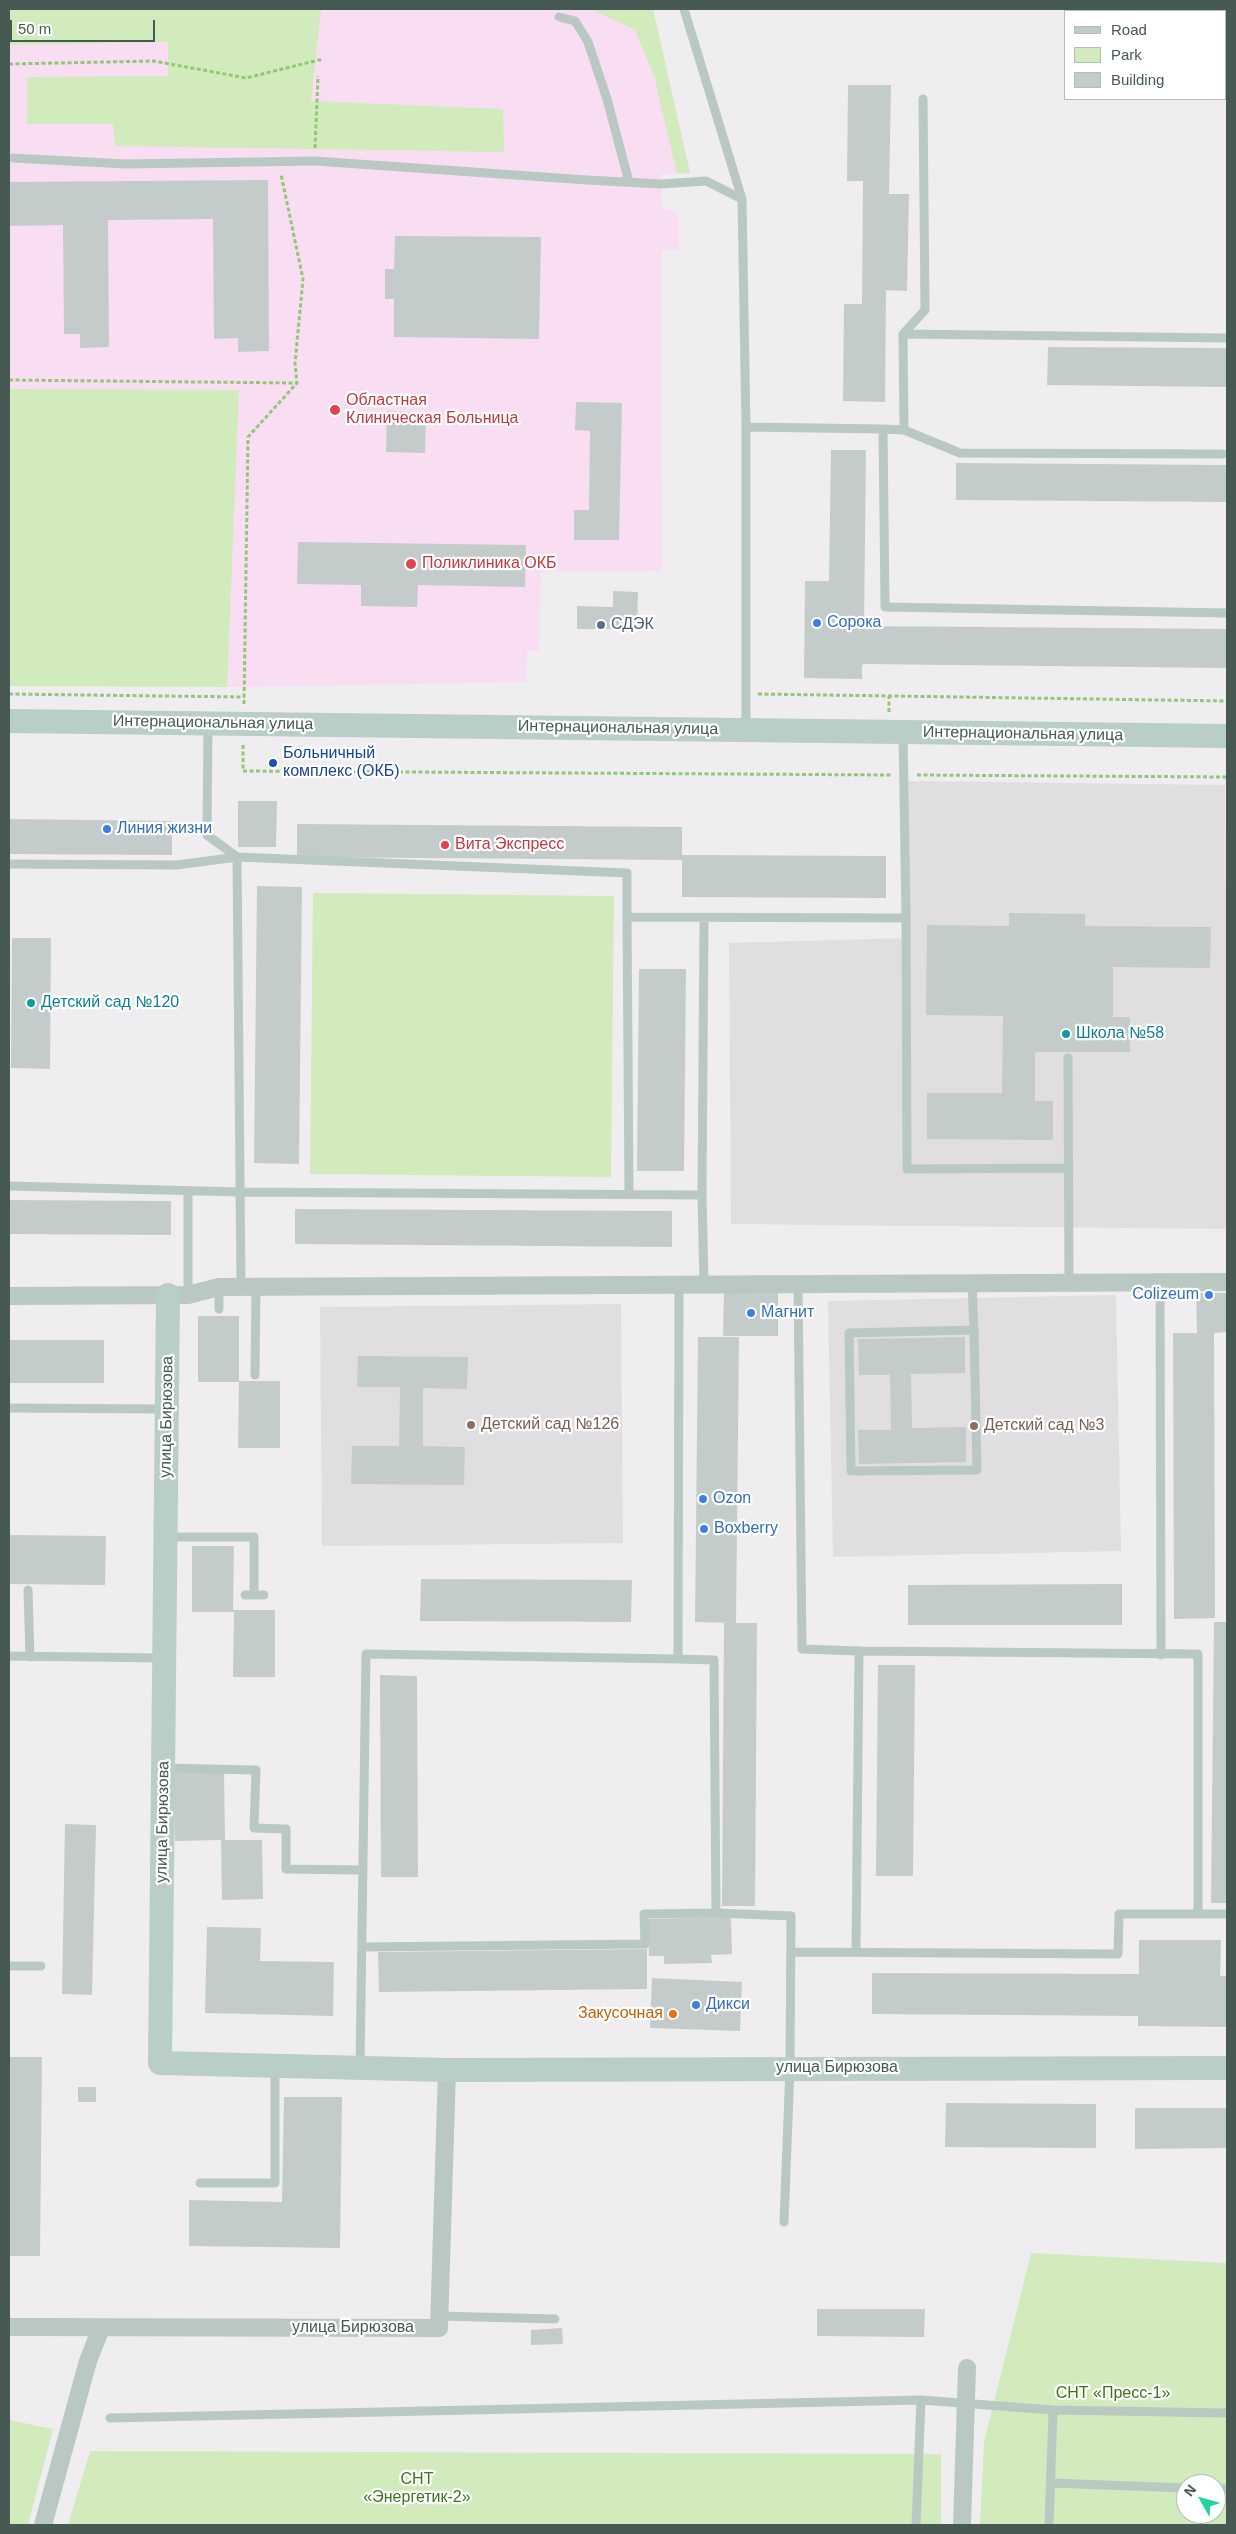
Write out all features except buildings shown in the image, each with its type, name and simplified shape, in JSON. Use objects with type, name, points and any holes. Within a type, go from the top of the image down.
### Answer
[{"type":"street","name":"Интернациональная улица","points":[[9,721],[1227,736]]},
{"type":"street","points":[[9,1296],[178,1295],[219,1287],[248,1286],[1227,1282]]},
{"type":"street","name":"улица Бирюзова","points":[[178,1295],[167,1409],[160,2063],[447,2070],[1227,2068]]},
{"type":"street","points":[[439,2316],[447,2070]]},
{"type":"street","name":"улица Бирюзова","points":[[9,2327],[439,2328],[439,2316]]},
{"type":"street","points":[[43,2525],[88,2361],[100,2328]]},
{"type":"street","points":[[962,2525],[967,2368]]},
{"type":"lane","points":[[684,9],[742,199],[746,427],[746,730]]},
{"type":"lane","points":[[559,17],[575,21],[588,42],[607,99],[629,182]]},
{"type":"lane","points":[[904,430],[903,334],[925,310],[923,99]]},
{"type":"lane","points":[[13,158],[126,164],[315,161],[661,184],[706,181],[742,199]]},
{"type":"lane","points":[[903,334],[1227,338]]},
{"type":"lane","points":[[746,427],[904,430],[960,453],[1223,454]]},
{"type":"lane","points":[[883,429],[885,607],[1227,613]]},
{"type":"lane","points":[[208,723],[207,835],[237,857]]},
{"type":"lane","points":[[903,732],[907,1169],[1069,1168]]},
{"type":"lane","points":[[237,857],[240,1192],[255,1375]]},
{"type":"lane","points":[[9,864],[177,865],[237,857],[627,873],[629,1194]]},
{"type":"lane","points":[[627,917],[704,919],[906,918]]},
{"type":"lane","points":[[704,919],[702,1195],[704,1284]]},
{"type":"lane","points":[[1068,1058],[1069,1283]]},
{"type":"lane","points":[[9,1186],[240,1192],[702,1195]]},
{"type":"lane","points":[[178,1295],[188,1190]]},
{"type":"lane","points":[[1160,1282],[1161,1654]]},
{"type":"lane","points":[[972,1283],[974,1330],[977,1470],[852,1471],[849,1333],[974,1330]]},
{"type":"lane","points":[[798,1284],[802,1649],[1198,1654],[1198,1914]]},
{"type":"lane","points":[[678,1659],[679,1285]]},
{"type":"lane","points":[[219,1287],[219,1310]]},
{"type":"lane","points":[[9,1408],[167,1409]]},
{"type":"lane","points":[[166,1536],[254,1536],[249,1595],[264,1595]]},
{"type":"lane","points":[[28,1590],[30,1656]]},
{"type":"lane","points":[[856,1952],[859,1650]]},
{"type":"lane","points":[[360,2068],[366,1654],[714,1660],[716,1913]]},
{"type":"lane","points":[[9,1656],[164,1658]]},
{"type":"lane","points":[[163,1768],[256,1770],[254,1828],[286,1829],[286,1869],[363,1870]]},
{"type":"lane","points":[[362,1947],[645,1944],[644,1914],[716,1913],[791,1916],[790,2068],[784,2222]]},
{"type":"lane","points":[[792,1952],[1118,1954],[1119,1914],[1227,1914]]},
{"type":"lane","points":[[9,1966],[41,1966]]},
{"type":"lane","points":[[200,2183],[275,2183],[276,2066]]},
{"type":"lane","points":[[439,2316],[556,2319]]},
{"type":"lane","points":[[916,2525],[922,2400]]},
{"type":"lane","points":[[110,2418],[922,2400],[1053,2410],[1227,2413]]},
{"type":"lane","points":[[1049,2525],[1053,2410]]},
{"type":"lane","points":[[1051,2482],[1176,2488]]},
{"type":"path","points":[[9,64],[154,61],[246,78],[323,59]]},
{"type":"path","points":[[315,161],[318,76]]},
{"type":"path","points":[[278,161],[303,279],[295,363],[296,383],[248,437],[242,770],[1227,777]]},
{"type":"path","points":[[9,380],[296,383]]},
{"type":"path","points":[[9,694],[244,697]]},
{"type":"path","points":[[746,694],[1227,701]]},
{"type":"shaded area","name":"Областная Клиническая Больница","points":[[9,9],[653,9],[690,173],[661,174],[662,208],[678,213],[679,250],[661,250],[662,571],[541,572],[539,651],[527,651],[526,682],[244,687],[9,686]]},
{"type":"shaded area","points":[[908,781],[1225,785],[1227,1229],[731,1224],[729,943],[905,938]]},
{"type":"shaded area","name":"Детский сад №3","points":[[1116,1295],[1121,1551],[833,1557],[828,1301]]},
{"type":"shaded area","name":"Детский сад №126","points":[[621,1304],[623,1543],[322,1546],[320,1307]]},
{"type":"green space","points":[[10,9],[321,9],[311,101],[503,109],[504,152],[115,146],[113,124],[27,124],[27,77],[168,76],[168,42],[10,45]]},
{"type":"green space","points":[[591,9],[653,9],[690,173],[677,174],[654,76],[635,30]]},
{"type":"green space","points":[[9,389],[239,390],[227,687],[9,686]]},
{"type":"green space","points":[[313,893],[614,896],[611,1177],[310,1174]]},
{"type":"green space","name":"СНТ «Пресс-1»","points":[[1031,2253],[1227,2263],[1227,2525],[980,2525],[984,2442]]},
{"type":"green space","points":[[9,2420],[53,2429],[28,2525],[9,2525]]},
{"type":"green space","name":"СНТ «Энергетик-2»","points":[[90,2451],[941,2454],[941,2525],[68,2525]]},
{"type":"place","name":"Областная Клиническая Больница","points":[[335,410]]},
{"type":"place","name":"Поликлиника ОКБ","points":[[411,564]]},
{"type":"place","name":"Сорока","points":[[817,623]]},
{"type":"place","name":"СДЭК","points":[[601,625]]},
{"type":"place","name":"Больничный комплекс (ОКБ)","points":[[273,763]]},
{"type":"place","name":"Линия жизни","points":[[107,829]]},
{"type":"place","name":"Вита Экспресс","points":[[445,845]]},
{"type":"place","name":"Детский сад №120","points":[[31,1003]]},
{"type":"place","name":"Школа №58","points":[[1066,1034]]},
{"type":"place","name":"Colizeum","points":[[1209,1295]]},
{"type":"place","name":"Магнит","points":[[751,1313]]},
{"type":"place","name":"Детский сад №126","points":[[471,1425]]},
{"type":"place","name":"Детский сад №3","points":[[974,1426]]},
{"type":"place","name":"Ozon","points":[[703,1499]]},
{"type":"place","name":"Boxberry","points":[[704,1529]]},
{"type":"place","name":"Дикси","points":[[696,2005]]},
{"type":"place","name":"Закусочная","points":[[673,2014]]}]
